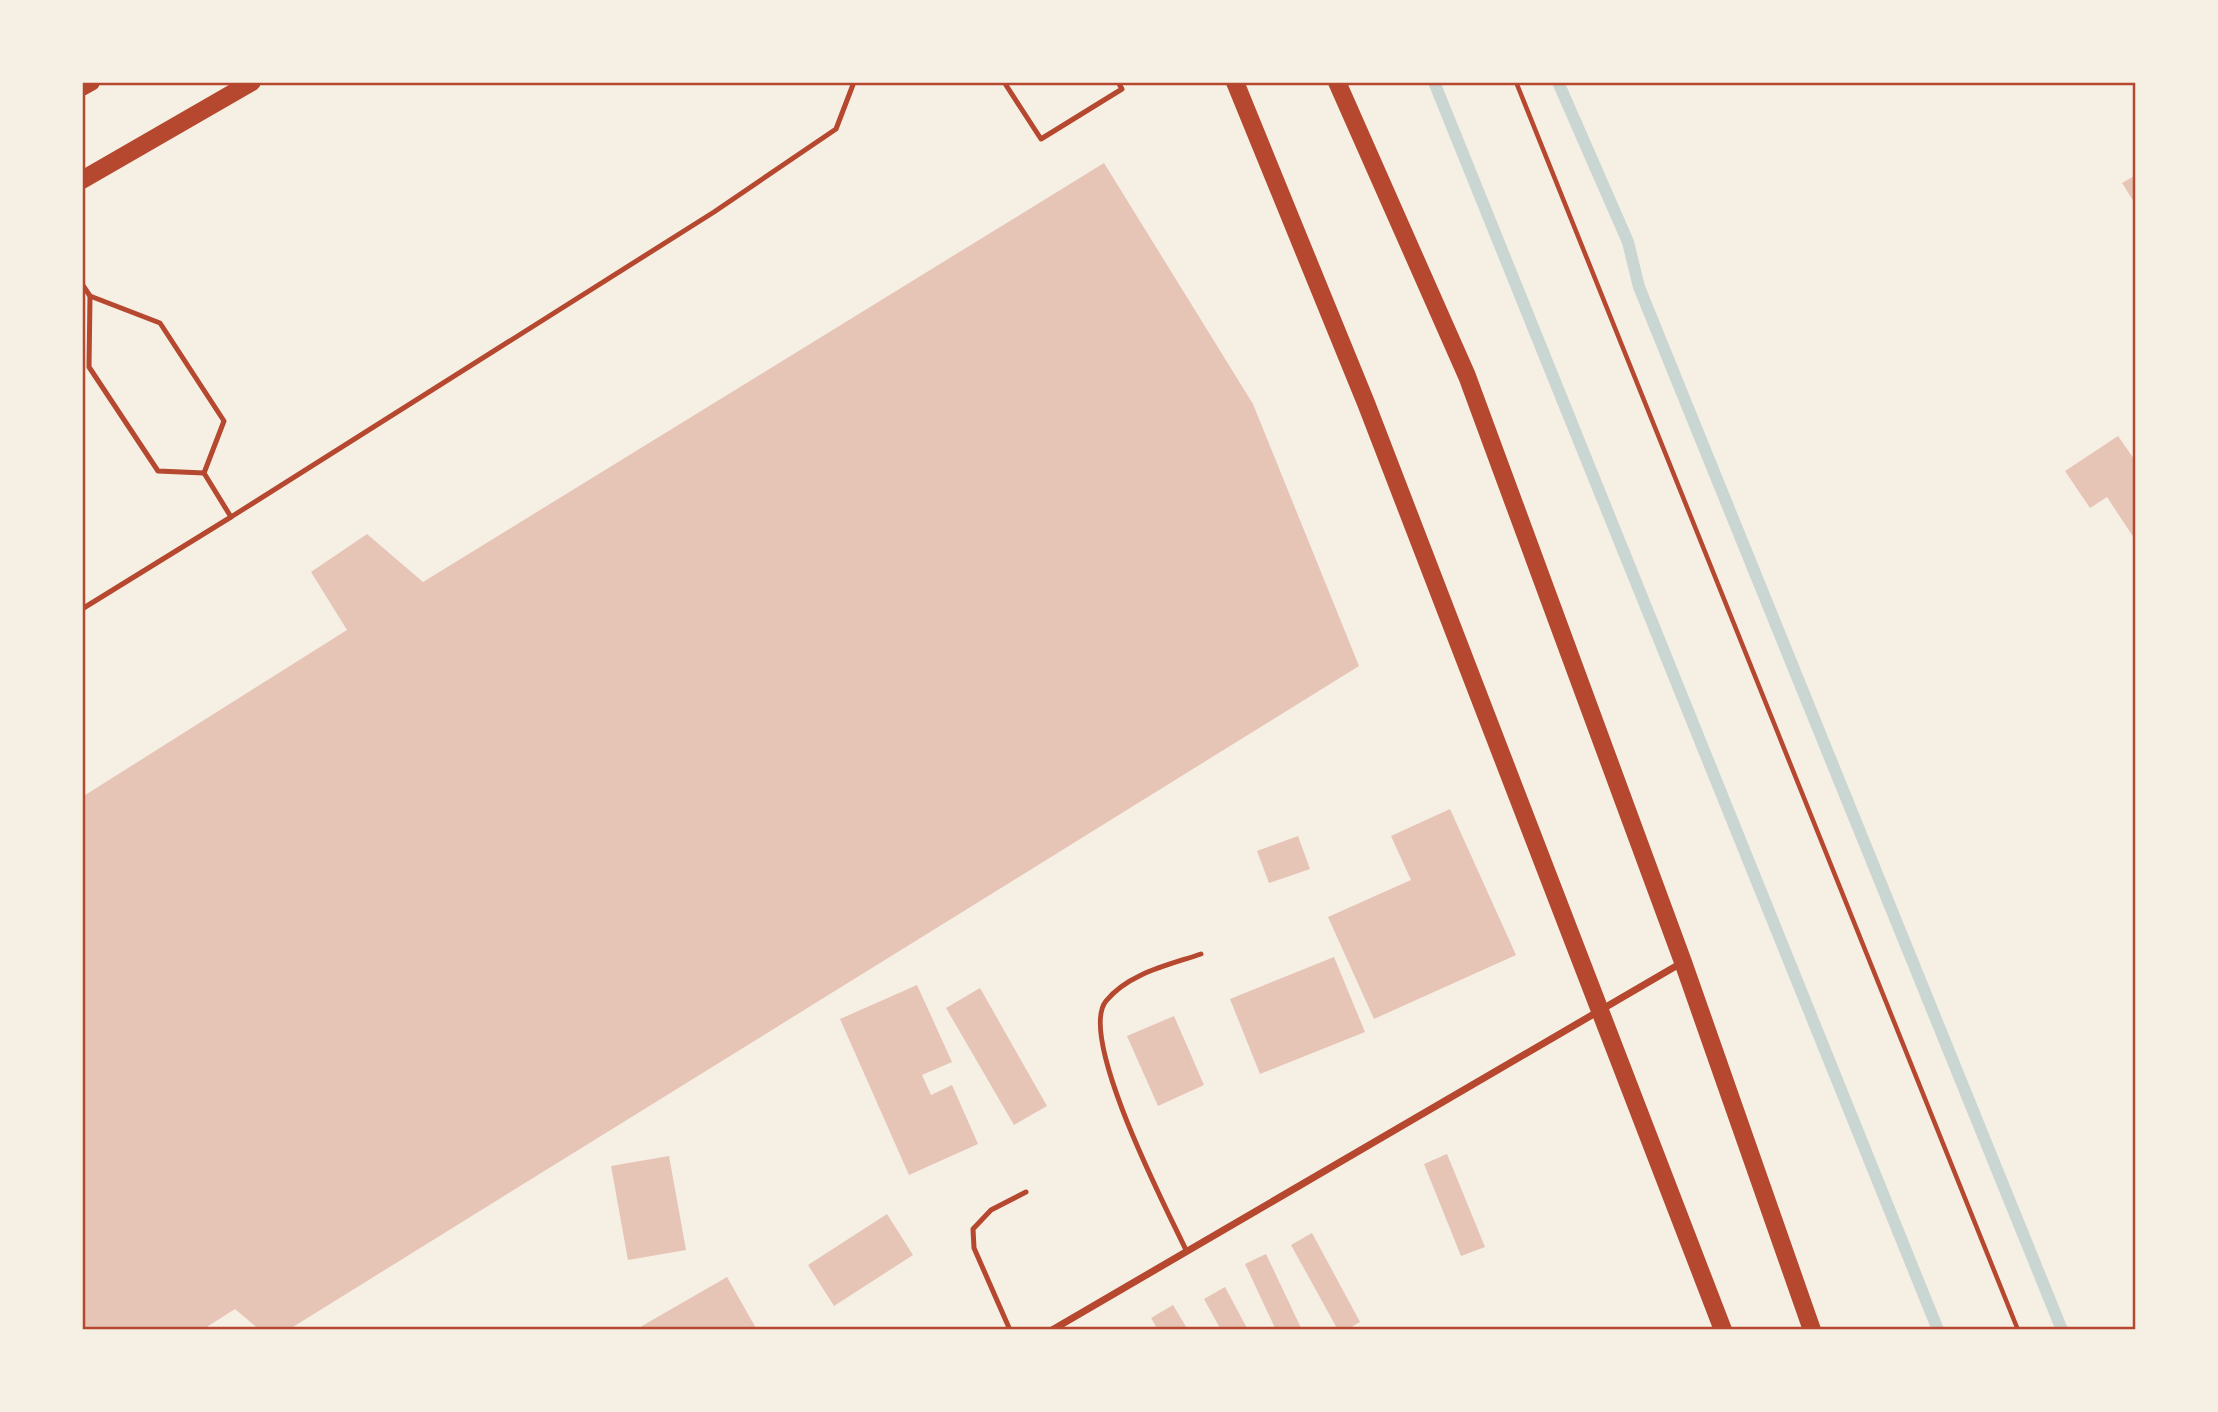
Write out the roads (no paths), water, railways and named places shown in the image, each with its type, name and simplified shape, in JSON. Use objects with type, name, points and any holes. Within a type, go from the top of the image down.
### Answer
[{"type":"main road","points":[[82,87],[91,82]]},
{"type":"main road","points":[[82,180],[252,82]]},
{"type":"main road","points":[[1235,82],[1366,403],[1723,1330]]},
{"type":"main road","points":[[1337,82],[1467,376],[1683,962],[1812,1330]]},
{"type":"street","points":[[1052,1330],[1683,962]]},
{"type":"lane","points":[[82,609],[714,212],[836,129],[854,82]]},
{"type":"lane","points":[[1004,82],[1041,139],[1122,89],[1118,82]]},
{"type":"lane","points":[[82,284],[90,296],[89,367],[159,471],[204,473]]},
{"type":"lane","points":[[90,296],[160,323],[224,421],[204,473]]},
{"type":"lane","points":[[204,473],[231,517]]},
{"type":"lane","points":[[1187,1252],[1136,1143],[1102,1050],[1099,1024],[1104,1004],[1118,990],[1139,976],[1201,954]]},
{"type":"lane","points":[[1010,1330],[974,1248],[973,1229],[991,1210],[1026,1192]]},
{"type":"waterway","points":[[1434,82],[1938,1330]]},
{"type":"waterway","points":[[1558,82],[1628,242],[1639,287],[2062,1330]]}]
